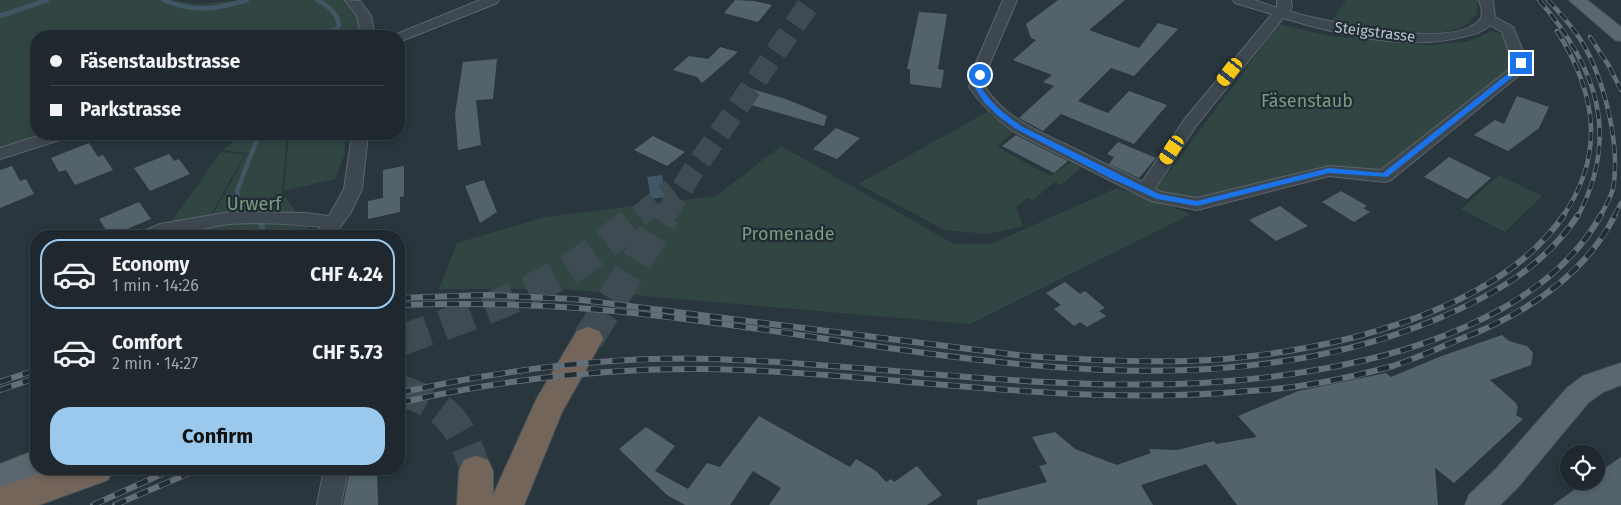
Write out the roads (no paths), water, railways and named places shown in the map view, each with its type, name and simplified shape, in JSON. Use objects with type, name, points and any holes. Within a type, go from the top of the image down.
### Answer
[{"type":"highway","points":[[506,505],[548,408],[588,339]]},
{"type":"highway","points":[[475,505],[476,471]]},
{"type":"highway","points":[[0,503],[79,475]]},
{"type":"highway","points":[[29,505],[85,475]]},
{"type":"main road","points":[[1577,0],[1621,36]]},
{"type":"main road","points":[[1480,505],[1507,478],[1578,395],[1593,384],[1621,374]]},
{"type":"main road","points":[[0,478],[30,466]]},
{"type":"main road","points":[[0,503],[58,475]]},
{"type":"street","points":[[352,0],[360,8],[368,30]]},
{"type":"street","points":[[405,35],[492,0]]},
{"type":"street","points":[[1010,0],[983,64],[977,86],[986,101],[999,114],[1019,128],[1151,194],[1197,204],[1329,171],[1385,176],[1512,74],[1521,63],[1508,30],[1488,19],[1490,9],[1486,0]]},
{"type":"street","name":"Steigstrasse","points":[[1240,0],[1282,7],[1339,28],[1429,38],[1451,37],[1466,33],[1480,28],[1488,19]]},
{"type":"street","points":[[1151,194],[1190,123],[1282,7]]},
{"type":"street","points":[[0,154],[42,140]]},
{"type":"street","points":[[160,230],[230,218],[306,219],[329,230],[353,189],[359,140]]},
{"type":"street","points":[[329,505],[335,475]]},
{"type":"water","points":[[662,175],[666,197],[651,199],[647,177]]},
{"type":"waterway","points":[[0,16],[47,0]]},
{"type":"waterway","points":[[164,0],[185,7],[195,8],[226,6],[247,0]]},
{"type":"waterway","points":[[317,0],[336,16],[339,25],[333,30]]},
{"type":"waterway","points":[[254,210],[239,202],[237,191],[257,140]]},
{"type":"waterway","points":[[262,226],[262,230]]},
{"type":"tunnel","points":[[665,216],[691,174],[812,0]]},
{"type":"tunnel","points":[[639,216],[672,189]]},
{"type":"tunnel","points":[[405,339],[482,311],[522,294],[561,274],[582,261],[640,215]]},
{"type":"tunnel","points":[[588,339],[665,215]]},
{"type":"tunnel","points":[[405,392],[430,403],[450,419],[458,428],[476,471]]},
{"type":"railway","points":[[1539,0],[1559,25],[1575,50],[1588,76],[1596,102],[1600,129],[1598,157],[1591,186],[1578,216]]},
{"type":"railway","points":[[1548,0],[1582,42],[1597,74],[1609,113],[1613,133],[1615,172],[1613,189],[1600,216]]},
{"type":"railway","points":[[1557,31],[1580,77],[1591,123],[1586,169],[1577,193],[1563,216]]},
{"type":"railway","points":[[1590,37],[1609,66],[1621,90]]},
{"type":"railway","points":[[1614,216],[1621,203]]},
{"type":"railway","points":[[405,298],[486,295],[574,299],[1025,356],[1150,361],[1225,359],[1269,354],[1363,335],[1411,320],[1457,301],[1498,277],[1535,249],[1564,215]]},
{"type":"railway","points":[[405,305],[525,305],[620,312],[748,327],[947,356],[1047,366],[1147,371],[1246,366],[1343,350],[1437,319],[1457,310],[1497,290],[1533,265],[1549,250],[1578,215]]},
{"type":"railway","points":[[405,392],[515,371],[554,366],[594,362],[672,359],[787,363],[1090,384],[1165,384],[1241,380],[1316,370],[1381,356],[1423,344],[1464,328],[1501,309],[1535,287],[1565,262],[1590,232],[1601,215]]},
{"type":"railway","points":[[405,402],[474,388],[550,377],[665,369],[772,372],[976,388],[1112,395],[1180,395],[1274,389],[1311,384],[1393,366],[1426,354],[1505,319],[1548,292],[1568,275],[1602,237],[1615,215]]},
{"type":"railway","points":[[0,382],[30,372]]},
{"type":"railway","points":[[0,390],[30,380]]},
{"type":"railway","points":[[93,505],[160,475]]},
{"type":"railway","points":[[115,505],[185,475]]},
{"type":"park label","name":"Fäsenstaub","points":[[1307,101]]},
{"type":"park label","name":"Urwerf","points":[[254,204]]},
{"type":"park label","name":"Promenade","points":[[788,234]]}]
